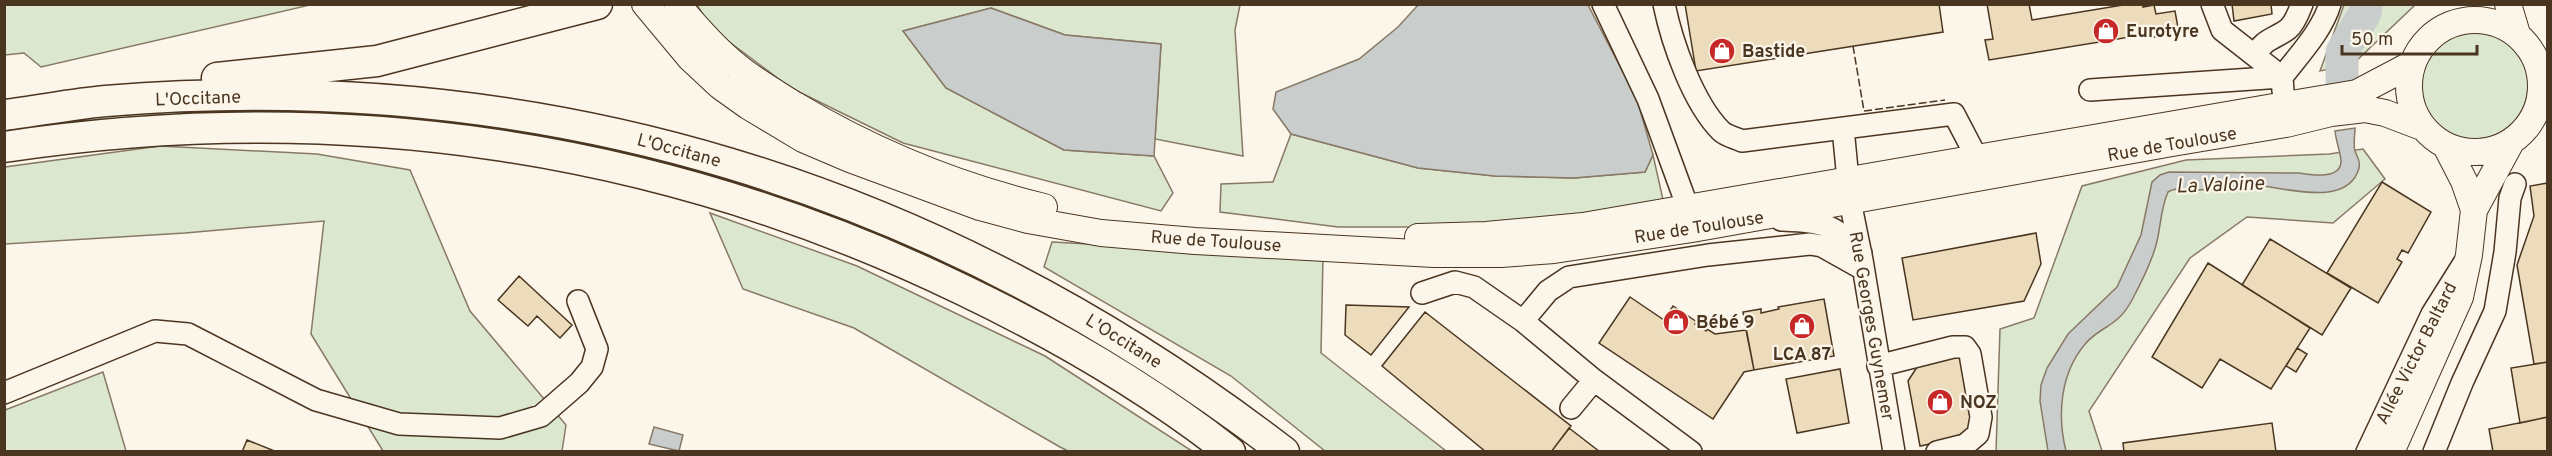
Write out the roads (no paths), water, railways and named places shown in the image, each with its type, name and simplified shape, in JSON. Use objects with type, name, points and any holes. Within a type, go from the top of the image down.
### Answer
[{"type":"highway","points":[[105,101],[180,82],[377,61],[585,6]]},
{"type":"highway","name":"L'Occitane","points":[[4,115],[105,101],[315,96],[429,103],[502,112],[664,144],[728,162],[864,209],[996,268],[1127,342],[1217,402],[1284,452]]},
{"type":"highway","name":"L'Occitane","points":[[4,147],[131,131],[260,126],[336,128],[491,143],[645,173],[713,191],[796,218],[921,269],[1054,336],[1168,407],[1230,452]]},
{"type":"main road","name":"Rue de Toulouse","points":[[645,4],[690,58],[720,86],[795,134],[909,163],[972,186],[1036,205],[1094,218],[1209,231],[1390,237],[1486,235],[1690,218],[1750,219],[1977,158],[2286,114],[2331,113],[2365,109],[2385,112],[2422,127],[2446,146],[2468,152],[2491,151],[2511,142],[2525,130],[2544,98],[2541,58],[2517,34],[2498,23],[2457,14],[2428,39],[2418,51],[2412,64],[2408,86],[2412,107],[2422,127]]},
{"type":"main road","name":"Rue de Toulouse","points":[[677,4],[696,27],[739,69],[790,102],[854,149]]},
{"type":"main road","points":[[2508,4],[2517,34]]},
{"type":"main road","name":"Rue de Toulouse","points":[[1690,218],[2286,114],[2357,93],[2412,64]]},
{"type":"main road","points":[[2391,452],[2460,297],[2469,255],[2474,210],[2511,142]]},
{"type":"main road","points":[[2446,146],[2464,181],[2474,210]]},
{"type":"street","points":[[1603,4],[1648,99],[1690,218]]},
{"type":"street","points":[[1664,4],[1671,40],[1702,105],[1722,133],[1742,141],[1954,114],[1977,158]]},
{"type":"street","points":[[2212,4],[2222,30],[2282,77]]},
{"type":"street","points":[[2256,56],[2259,47],[2267,40],[2289,29],[2302,4]]},
{"type":"street","points":[[2286,114],[2282,77],[2328,12],[2330,4]]},
{"type":"street","points":[[2090,90],[2282,77]]},
{"type":"street","name":"Rue Georges Guynemer","points":[[1843,128],[1849,191],[1894,452]]},
{"type":"street","points":[[2434,452],[2462,382],[2495,311],[2505,252],[2510,198],[2515,184]]},
{"type":"street","points":[[1750,219],[1816,221],[1839,231],[1862,261]]},
{"type":"street","points":[[1523,321],[1548,291],[1569,277],[1797,244],[1822,246],[1862,261]]},
{"type":"street","name":"Allée Victor Baltard","points":[[2367,452],[2432,314],[2469,255]]},
{"type":"street","points":[[1422,293],[1455,282],[1474,287],[1523,321],[1594,380],[1691,452]]},
{"type":"street","points":[[4,393],[155,331],[188,334],[316,400],[399,424],[500,428],[540,416],[579,383],[592,366],[597,349],[578,301]]},
{"type":"street","points":[[1878,366],[1953,347],[1965,347],[1970,354],[1981,417],[1978,434],[1965,445],[1937,452]]},
{"type":"street","points":[[1571,408],[1594,380]]},
{"type":"water","points":[[1418,5],[1588,5],[1637,99],[1653,155],[1645,172],[1574,178],[1495,176],[1418,168],[1291,134],[1273,109],[1276,92],[1359,59],[1398,27]]},
{"type":"water","points":[[991,8],[1065,35],[1161,44],[1154,156],[1064,150],[946,88],[903,31]]},
{"type":"water","points":[[2355,128],[2354,148],[2359,168],[2353,181],[2342,188],[2313,193],[2247,185],[2198,190],[2176,189],[2168,192],[2163,205],[2154,252],[2132,300],[2121,316],[2086,343],[2071,367],[2063,395],[2062,409],[2066,451],[2048,451],[2040,401],[2041,385],[2047,368],[2068,334],[2117,287],[2141,235],[2152,182],[2160,175],[2169,172],[2325,175],[2337,171],[2340,166],[2341,160],[2335,131]]},
{"type":"water","points":[[654,427],[683,435],[679,451],[649,444]]},
{"type":"waterway","name":"La Valoine","points":[[2342,81],[2342,52],[2365,13],[2366,4]]},
{"type":"place","name":"Eurotyre","points":[[2106,31]]},
{"type":"place","name":"Bastide","points":[[1722,51]]},
{"type":"place","name":"Bébé 9","points":[[1676,322]]},
{"type":"place","name":"LCA 87","points":[[1802,326]]},
{"type":"place","name":"NOZ","points":[[1940,402]]}]
